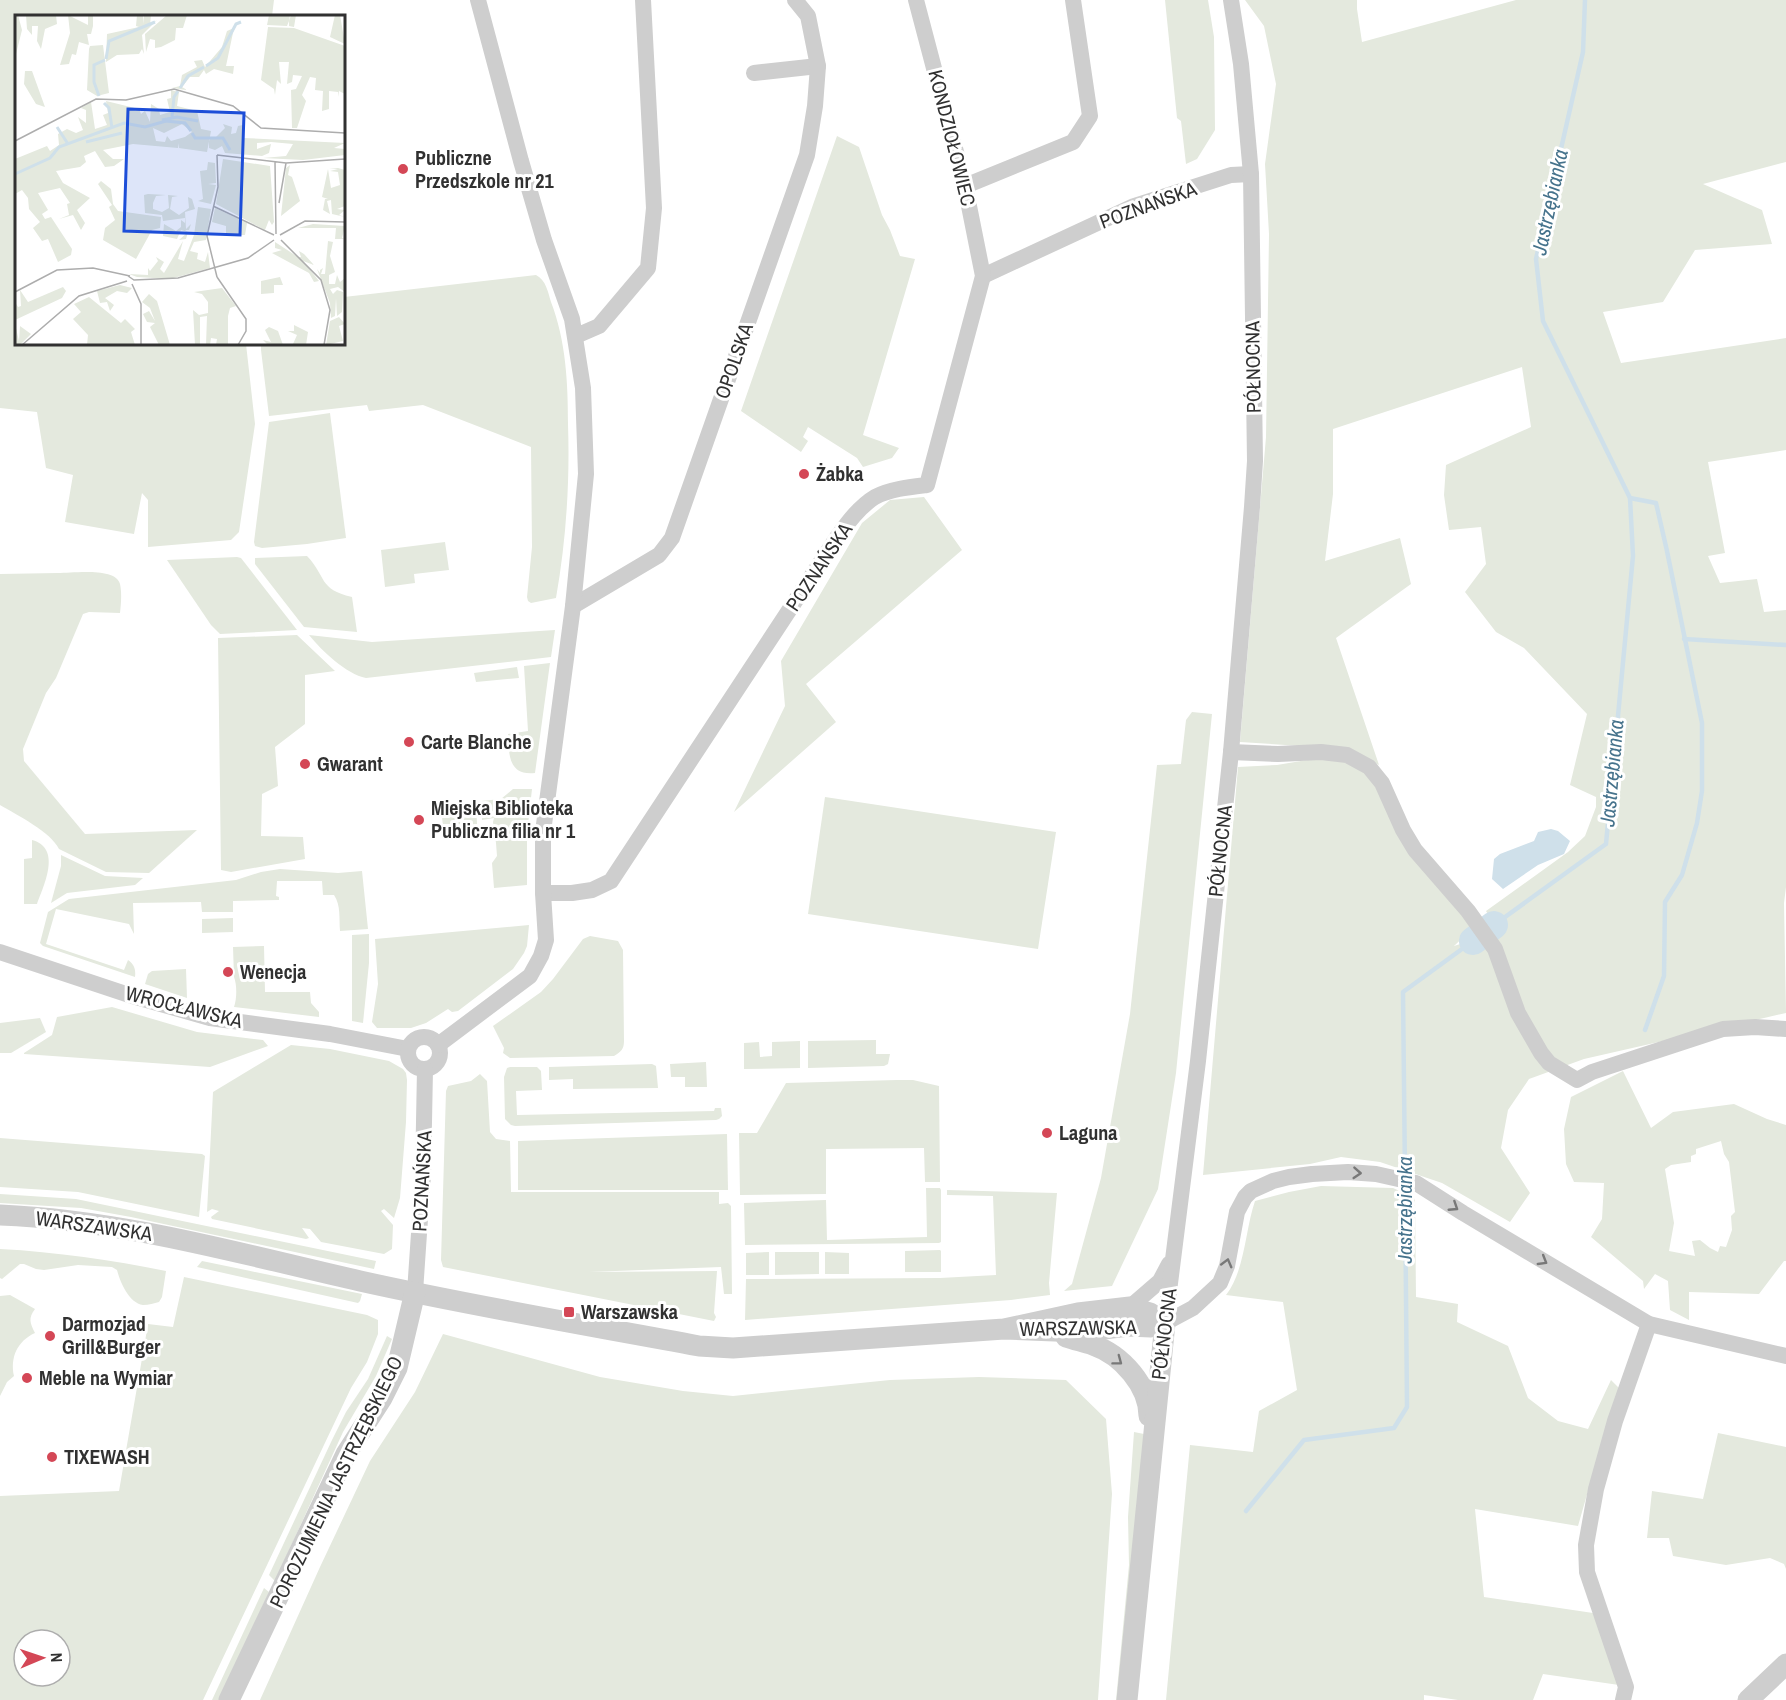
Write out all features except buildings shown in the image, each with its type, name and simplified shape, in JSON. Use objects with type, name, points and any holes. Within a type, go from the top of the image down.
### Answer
[{"type":"street","points":[[438,1045],[530,976],[541,956],[546,940],[543,832],[573,606],[586,474],[583,388],[576,336],[520,162],[478,0]]},
{"type":"street","points":[[576,336],[599,326],[648,268],[654,208],[643,0]]},
{"type":"street","name":"OPOLSKA","points":[[573,606],[659,555],[672,538],[807,155],[815,106],[818,66],[808,16],[795,0]]},
{"type":"street","name":"KONDZIOŁOWIEC","points":[[916,0],[965,186],[983,276]]},
{"type":"street","points":[[965,186],[1073,142],[1090,116],[1073,0]]},
{"type":"street","name":"PÓŁNOCNA","points":[[1127,1700],[1165,1323],[1200,1049],[1231,752],[1255,461],[1251,174],[1231,0]]},
{"type":"street","points":[[754,73],[818,66]]},
{"type":"street","name":"POZNAŃSKA","points":[[543,893],[592,890],[611,881],[855,513],[875,497],[911,486],[927,485],[983,276],[1134,206],[1231,175],[1251,174]]},
{"type":"street","points":[[1231,752],[1278,754],[1321,752],[1347,755],[1369,767],[1382,783],[1402,830],[1415,850],[1468,911],[1495,949],[1518,1013],[1528,1032],[1549,1064],[1560,1072],[1577,1080],[1592,1072],[1723,1029],[1755,1027],[1786,1029]]},
{"type":"street","name":"WROCŁAWSKA","points":[[0,952],[129,995],[210,1018],[330,1034],[408,1049]]},
{"type":"street","points":[[424,1037],[433,1039],[438,1045],[440,1054],[438,1061],[432,1067],[417,1068],[411,1063],[408,1049],[415,1040],[424,1037]]},
{"type":"street","name":"POZNAŃSKA","points":[[415,1292],[423,1175],[425,1069]]},
{"type":"street","points":[[1165,1323],[1193,1308],[1220,1283],[1227,1266],[1237,1212],[1251,1191],[1272,1181],[1312,1174],[1348,1172],[1376,1174],[1409,1181],[1649,1324],[1786,1356]]},
{"type":"street","name":"WARSZAWSKA","points":[[0,1215],[38,1217],[143,1231],[415,1292],[699,1346],[733,1348],[1004,1329],[1080,1332],[1128,1326],[1151,1327],[1165,1323]]},
{"type":"street","points":[[1130,1307],[1160,1281],[1174,1255]]},
{"type":"street","name":"POROZUMIENIA JASTRZĘBSKIEGO","points":[[229,1700],[346,1454],[382,1398],[397,1368],[415,1292]]},
{"type":"street","name":"WARSZAWSKA","points":[[1004,1329],[1078,1312],[1130,1307],[1150,1313],[1165,1323]]},
{"type":"street","points":[[1623,1700],[1626,1687],[1587,1572],[1586,1545],[1596,1489],[1615,1421],[1649,1324]]},
{"type":"street","points":[[1045,1330],[1095,1346],[1118,1360],[1133,1373],[1149,1405],[1151,1452]]},
{"type":"street","points":[[1748,1700],[1786,1664]]},
{"type":"shaded area","points":[[0,0],[274,0],[272,15],[15,15],[15,345],[246,345],[255,424],[239,532],[231,540],[148,547],[148,500],[142,493],[134,534],[65,522],[73,475],[46,468],[37,412],[0,408]]},
{"type":"shaded area","points":[[1165,0],[1208,0],[1214,37],[1215,130],[1197,159],[1186,164],[1181,121],[1177,118]]},
{"type":"shaded area","points":[[1245,0],[1357,0],[1362,42],[1516,0],[1786,0],[1786,162],[1703,184],[1762,210],[1772,244],[1695,250],[1663,302],[1603,312],[1621,363],[1786,338],[1786,450],[1708,462],[1725,553],[1708,556],[1720,583],[1757,579],[1764,612],[1786,610],[1786,887],[1784,903],[1786,1013],[1584,1059],[1529,1079],[1508,1110],[1501,1148],[1530,1193],[1510,1222],[1442,1183],[1380,1162],[1341,1157],[1310,1164],[1203,1175],[1238,767],[1277,765],[1313,759],[1348,760],[1371,777],[1472,929],[1454,946],[1498,932],[1486,911],[1568,852],[1585,836],[1596,807],[1596,797],[1570,785],[1587,714],[1524,648],[1496,632],[1465,592],[1486,564],[1481,527],[1449,530],[1444,495],[1446,465],[1531,427],[1522,367],[1333,429],[1333,494],[1325,561],[1400,538],[1411,584],[1336,638],[1379,765],[1347,749],[1240,742],[1266,437],[1269,234],[1265,164],[1276,84],[1264,26]]},
{"type":"shaded area","points":[[837,136],[859,147],[882,215],[900,256],[915,259],[863,435],[899,448],[892,458],[863,467],[857,458],[808,427],[803,437],[808,441],[801,452],[741,411]]},
{"type":"shaded area","points":[[536,275],[542,280],[548,290],[560,332],[567,393],[568,468],[565,533],[556,598],[531,603],[527,597],[532,547],[531,447],[423,405],[369,411],[367,405],[269,416],[261,345],[345,345],[345,297]]},
{"type":"shaded area","points":[[330,413],[346,538],[262,548],[255,546],[269,422]]},
{"type":"shaded area","points":[[924,497],[962,550],[806,684],[836,722],[734,812],[785,706],[781,661],[862,523],[890,500]]},
{"type":"shaded area","points":[[445,542],[449,570],[414,574],[415,583],[385,587],[381,550]]},
{"type":"shaded area","points":[[307,556],[328,586],[341,594],[352,597],[357,632],[304,627],[255,564],[255,558]]},
{"type":"shaded area","points":[[241,558],[297,630],[220,634],[211,625],[167,560]]},
{"type":"shaded area","points":[[93,572],[111,575],[117,579],[121,591],[120,613],[89,612],[83,614],[23,749],[24,761],[85,834],[197,830],[149,873],[106,872],[59,849],[41,830],[0,805],[0,574]]},
{"type":"shaded area","points":[[555,630],[551,657],[366,678],[350,672],[327,655],[309,635],[372,642]]},
{"type":"shaded area","points":[[297,635],[335,671],[305,675],[305,724],[275,747],[278,786],[262,794],[261,836],[303,837],[305,859],[231,872],[221,870],[218,638]]},
{"type":"shaded area","points":[[550,663],[535,773],[526,773],[520,771],[512,762],[508,734],[528,731],[524,666]]},
{"type":"shaded area","points":[[517,667],[519,678],[476,682],[474,673]]},
{"type":"shaded area","points":[[1192,712],[1212,714],[1176,1073],[1158,1189],[1112,1286],[1064,1291],[1072,1284],[1101,1178],[1130,1014],[1157,765],[1181,764],[1186,720]]},
{"type":"shaded area","points":[[513,789],[532,789],[527,833],[527,885],[494,888],[492,863],[497,856],[494,818],[482,820],[481,801],[501,799]]},
{"type":"shaded area","points":[[825,797],[1056,832],[1038,949],[808,914]]},
{"type":"shaded area","points":[[476,802],[477,824],[443,827],[441,806]]},
{"type":"shaded area","points":[[1551,829],[1558,831],[1570,841],[1564,854],[1538,865],[1503,889],[1492,879],[1494,859],[1500,854],[1534,841],[1538,832]]},
{"type":"shaded area","points":[[32,840],[41,844],[46,851],[49,859],[48,868],[37,904],[24,904],[24,859],[32,858]]},
{"type":"shaded area","points":[[61,855],[105,876],[143,878],[135,885],[67,893],[51,903],[61,866]]},
{"type":"shaded area","points":[[280,869],[338,873],[362,871],[368,929],[340,931],[338,903],[334,895],[323,895],[322,881],[277,881],[276,896],[279,900],[233,901],[233,912],[202,912],[201,902],[133,903],[134,934],[129,924],[56,909],[46,944],[124,970],[128,960],[134,967],[135,977],[43,946],[40,943],[48,912],[69,899],[236,880]]},
{"type":"shaded area","points":[[233,918],[233,932],[202,933],[202,919]]},
{"type":"shaded area","points":[[529,925],[527,946],[513,969],[458,1011],[452,1012],[448,1009],[426,1023],[411,1028],[377,1028],[372,1022],[378,984],[375,939]]},
{"type":"shaded area","points":[[369,934],[369,963],[363,1023],[352,1021],[352,935]]},
{"type":"shaded area","points":[[590,936],[618,941],[623,950],[624,1041],[622,1050],[614,1056],[510,1058],[503,1053],[504,1048],[493,1026],[541,992],[583,939]]},
{"type":"shaded area","points":[[264,946],[265,992],[310,992],[311,1003],[319,1012],[319,1017],[234,1007],[236,984],[233,947]]},
{"type":"shaded area","points":[[186,969],[187,998],[145,984],[148,974],[152,971]]},
{"type":"shaded area","points":[[112,1007],[197,1032],[263,1040],[268,1046],[210,1067],[24,1054],[52,1035],[57,1017]]},
{"type":"shaded area","points":[[40,1018],[46,1032],[11,1053],[0,1053],[0,1023]]},
{"type":"shaded area","points":[[876,1040],[876,1054],[890,1054],[888,1064],[884,1066],[808,1068],[808,1041]]},
{"type":"shaded area","points":[[800,1041],[800,1068],[744,1069],[744,1043],[759,1042],[760,1057],[772,1056],[772,1042]]},
{"type":"shaded area","points":[[291,1045],[330,1049],[389,1061],[406,1073],[406,1122],[400,1198],[394,1218],[384,1209],[381,1211],[393,1225],[392,1249],[384,1254],[321,1242],[310,1229],[302,1228],[309,1238],[306,1239],[212,1219],[211,1217],[219,1211],[212,1209],[207,1212],[213,1092]]},
{"type":"shaded area","points":[[706,1062],[707,1087],[685,1087],[685,1077],[671,1077],[670,1064]]},
{"type":"shaded area","points":[[652,1064],[656,1066],[658,1088],[573,1089],[573,1079],[549,1080],[549,1067]]},
{"type":"shaded area","points":[[537,1067],[541,1071],[542,1090],[516,1091],[517,1115],[714,1111],[715,1108],[721,1108],[722,1116],[716,1120],[515,1126],[505,1119],[504,1077],[507,1068]]},
{"type":"shaded area","points":[[1623,1071],[1651,1128],[1673,1112],[1734,1104],[1786,1125],[1786,1261],[1759,1294],[1689,1292],[1689,1320],[1670,1310],[1668,1281],[1655,1274],[1644,1289],[1643,1281],[1591,1237],[1602,1219],[1604,1183],[1574,1182],[1566,1164],[1564,1129],[1571,1097]],"holes":[[[1721,1141],[1724,1154],[1729,1162],[1735,1212],[1731,1216],[1732,1230],[1726,1247],[1720,1246],[1718,1252],[1700,1240],[1692,1241],[1695,1256],[1669,1251],[1674,1223],[1665,1169],[1671,1165],[1691,1162],[1691,1156],[1696,1154],[1696,1149]]]},
{"type":"shaded area","points":[[480,1074],[487,1081],[490,1132],[496,1139],[510,1141],[511,1192],[719,1192],[719,1204],[728,1203],[731,1206],[732,1294],[724,1294],[721,1267],[589,1272],[717,1271],[714,1321],[443,1267],[441,1260],[446,1091],[448,1086],[471,1081]]},
{"type":"shaded area","points":[[913,1080],[939,1086],[940,1182],[925,1182],[924,1148],[826,1149],[826,1194],[740,1195],[739,1133],[757,1133],[786,1083]]},
{"type":"shaded area","points":[[727,1134],[728,1190],[518,1190],[518,1141]]},
{"type":"shaded area","points":[[0,1138],[202,1154],[205,1156],[199,1217],[78,1192],[0,1187]]},
{"type":"shaded area","points":[[1321,1186],[1393,1188],[1415,1198],[1416,1297],[1458,1304],[1457,1322],[1508,1346],[1528,1398],[1558,1421],[1588,1429],[1611,1380],[1621,1390],[1606,1428],[1578,1526],[1475,1509],[1484,1597],[1593,1613],[1619,1685],[1543,1674],[1533,1700],[1458,1700],[1424,1695],[1424,1700],[1166,1700],[1190,1445],[1253,1452],[1259,1411],[1297,1390],[1283,1302],[1226,1295],[1241,1262],[1255,1201]]},
{"type":"shaded area","points":[[926,1188],[940,1188],[941,1190],[941,1242],[939,1243],[745,1245],[744,1203],[826,1200],[827,1240],[927,1237]]},
{"type":"shaded area","points":[[947,1190],[1057,1193],[1049,1283],[1050,1295],[745,1320],[746,1279],[940,1278],[996,1275],[993,1196],[947,1195]]},
{"type":"shaded area","points":[[0,1194],[76,1199],[376,1261],[374,1269],[81,1208],[0,1203]]},
{"type":"shaded area","points":[[0,1249],[84,1257],[166,1271],[162,1297],[159,1302],[145,1305],[133,1300],[123,1286],[117,1270],[112,1267],[78,1265],[44,1270],[20,1264],[2,1279],[0,1278]]},
{"type":"shaded area","points":[[940,1250],[941,1272],[905,1272],[905,1251]]},
{"type":"shaded area","points":[[769,1252],[769,1275],[746,1275],[746,1253]]},
{"type":"shaded area","points":[[775,1252],[819,1252],[819,1274],[775,1275]]},
{"type":"shaded area","points":[[825,1252],[849,1253],[849,1274],[825,1274]]},
{"type":"shaded area","points":[[202,1261],[362,1294],[358,1303],[197,1267]]},
{"type":"shaded area","points":[[184,1277],[367,1315],[378,1320],[378,1334],[367,1362],[351,1388],[203,1700],[0,1700],[0,1496],[119,1491],[148,1324],[173,1327]]},
{"type":"shaded area","points":[[10,1295],[35,1309],[30,1321],[35,1333],[19,1345],[13,1363],[14,1376],[7,1382],[0,1396],[0,1296]]},
{"type":"shaded area","points":[[443,1334],[600,1377],[683,1391],[733,1396],[890,1380],[979,1377],[1066,1380],[1106,1419],[1112,1494],[1098,1700],[260,1700],[370,1461],[415,1392]]},
{"type":"shaded area","points":[[387,1336],[392,1339],[376,1376],[343,1432],[275,1581],[269,1575],[332,1440],[346,1412],[368,1379]]},
{"type":"shaded area","points":[[1134,1432],[1144,1434],[1119,1700],[1116,1700],[1129,1565],[1128,1517]]},
{"type":"shaded area","points":[[1718,1433],[1786,1447],[1786,1569],[1784,1564],[1770,1558],[1726,1565],[1673,1556],[1669,1538],[1647,1538],[1652,1491],[1703,1499]]},
{"type":"shaded area","points":[[264,1588],[269,1592],[220,1700],[212,1700]]},
{"type":"waterway","name":"Jastrzębianka","points":[[1494,925],[1606,844],[1633,556],[1630,498],[1543,321],[1536,259],[1583,52],[1585,0]]},
{"type":"waterway","points":[[1630,498],[1656,503],[1702,723],[1702,791],[1697,823],[1682,875],[1665,902],[1664,976],[1645,1030]]},
{"type":"waterway","points":[[1684,639],[1786,645]]},
{"type":"waterway","name":"Jastrzębianka","points":[[1473,941],[1494,925]]},
{"type":"waterway","name":"Jastrzębianka","points":[[1405,1176],[1403,992],[1473,941]]},
{"type":"waterway","name":"Jastrzębianka","points":[[1246,1511],[1304,1440],[1394,1428],[1407,1407],[1405,1185]]},
{"type":"place","name":"Publiczne Przedszkole nr 21","points":[[403,169]]},
{"type":"place","name":"Żabka","points":[[804,474]]},
{"type":"place","name":"Carte Blanche","points":[[409,742]]},
{"type":"place","name":"Gwarant","points":[[305,764]]},
{"type":"place","name":"Miejska Biblioteka Publiczna filia nr 1","points":[[419,820]]},
{"type":"place","name":"Wenecja","points":[[228,972]]},
{"type":"place","name":"Laguna","points":[[1047,1133]]},
{"type":"place","name":"Warszawska","points":[[569,1312]]},
{"type":"place","name":"Darmozjad Grill&Burger","points":[[50,1336]]},
{"type":"place","name":"Meble na Wymiar","points":[[27,1378]]},
{"type":"place","name":"TIXEWASH","points":[[52,1457]]}]
